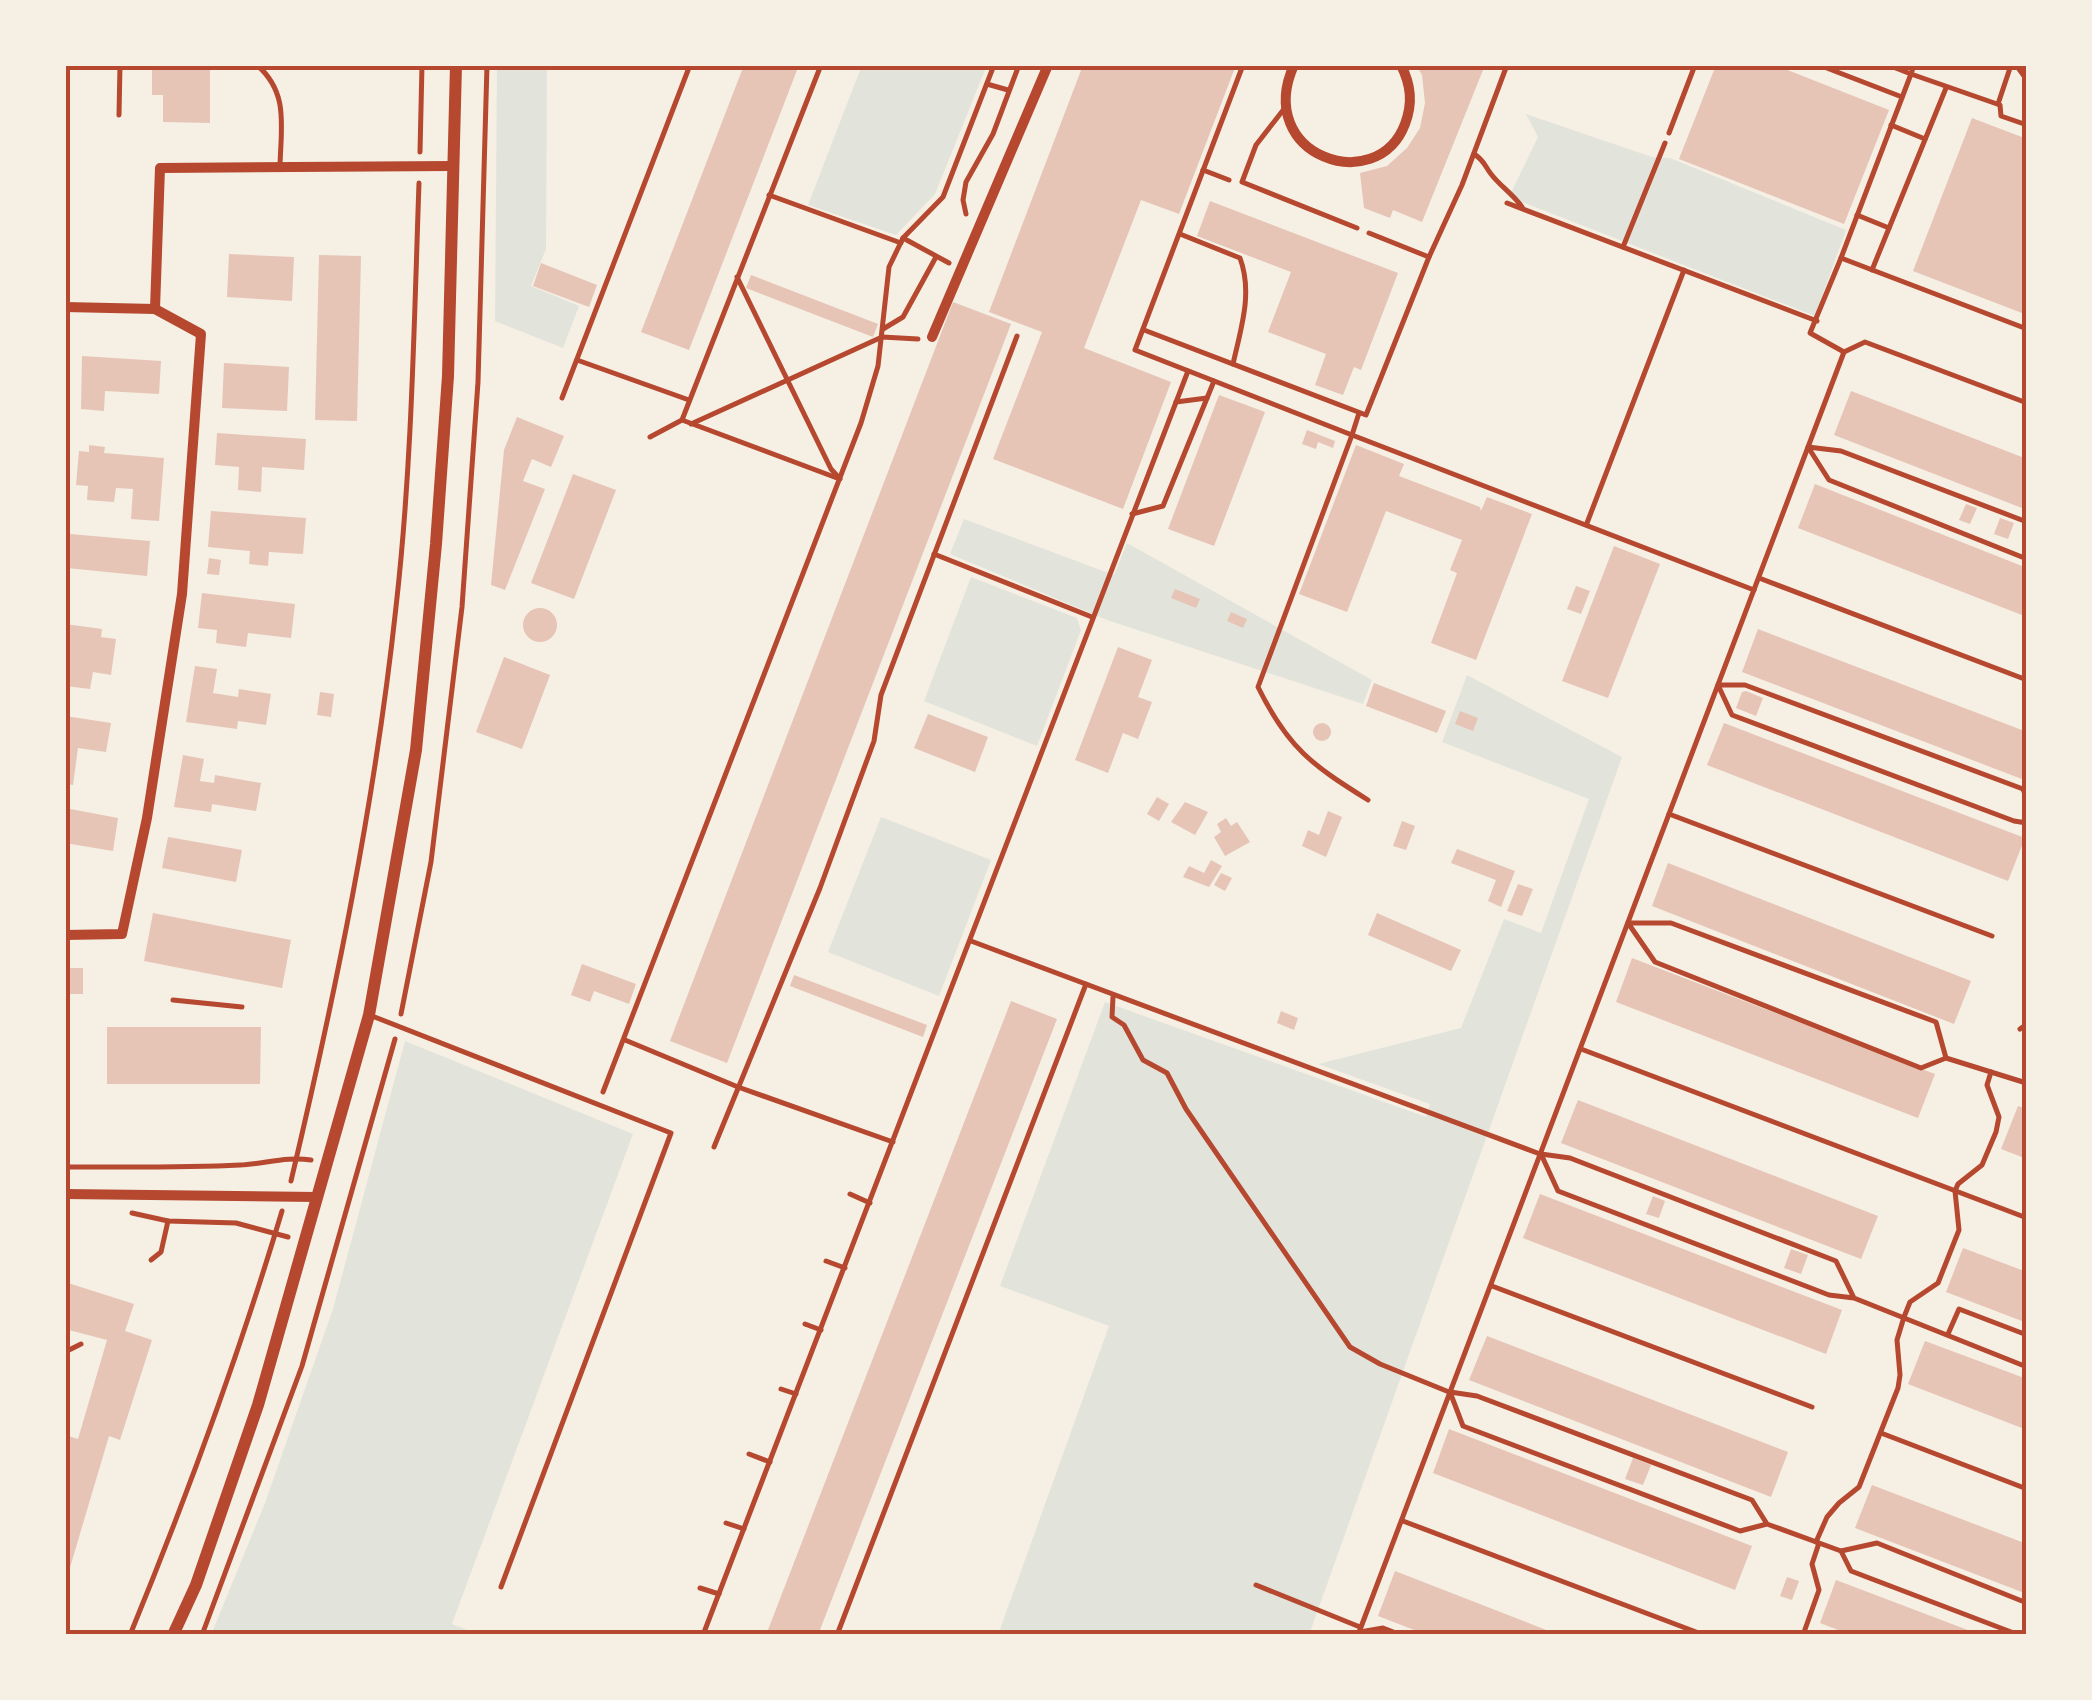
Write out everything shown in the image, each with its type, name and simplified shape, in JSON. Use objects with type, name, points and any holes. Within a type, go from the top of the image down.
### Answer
[{"type":"street","points":[[173,1635],[196,1585],[258,1405],[369,1015],[416,750],[448,376],[456,65]]},
{"type":"street","points":[[932,337],[1048,65]]},
{"type":"street","points":[[1294,65],[1285,87],[1284,109],[1292,130],[1306,147],[1325,158],[1347,162],[1369,159],[1388,148],[1402,131],[1410,110],[1410,88],[1401,65]]},
{"type":"street","points":[[156,309],[160,168],[453,166]]},
{"type":"street","points":[[65,307],[156,309],[201,334],[182,594],[147,818],[122,934],[65,934]]},
{"type":"street","points":[[65,1194],[317,1197]]},
{"type":"lane","points":[[119,115],[120,65]]},
{"type":"lane","points":[[257,65],[274,80],[280,102],[280,166]]},
{"type":"lane","points":[[1668,132],[1695,65]]},
{"type":"lane","points":[[1284,109],[1256,146],[1242,182],[1357,228]]},
{"type":"lane","points":[[369,1015],[672,1133],[501,1586]]},
{"type":"path","points":[[130,1635],[186,1496],[250,1317],[287,1196],[328,1024],[364,843],[396,607],[410,440],[422,65]]},
{"type":"path","points":[[562,398],[690,65]]},
{"type":"path","points":[[650,437],[682,420],[821,65]]},
{"type":"path","points":[[598,1104],[840,479],[878,366],[889,268],[902,241],[943,197],[994,65]]},
{"type":"path","points":[[978,227],[966,219],[964,190],[993,134],[1019,65]]},
{"type":"path","points":[[1243,65],[1135,350],[1754,590]]},
{"type":"path","points":[[1144,330],[1366,415],[1507,65]]},
{"type":"path","points":[[1819,65],[1902,97]]},
{"type":"path","points":[[1888,65],[1998,104]]},
{"type":"path","points":[[1844,352],[1810,334],[1914,65]]},
{"type":"path","points":[[2019,65],[2027,80]]},
{"type":"path","points":[[2019,65],[1998,104],[2002,116],[2027,125]]},
{"type":"path","points":[[987,84],[1008,90]]},
{"type":"path","points":[[1872,270],[1946,88]]},
{"type":"path","points":[[1891,124],[1925,139]]},
{"type":"path","points":[[1624,247],[1668,132]]},
{"type":"path","points":[[1474,154],[1486,162],[1490,173],[1524,209]]},
{"type":"path","points":[[1203,170],[1242,182]]},
{"type":"path","points":[[690,424],[882,333],[903,318],[936,257],[902,241],[769,195]]},
{"type":"path","points":[[1507,203],[1817,320]]},
{"type":"path","points":[[1857,215],[1889,228]]},
{"type":"path","points":[[1357,228],[1429,258]]},
{"type":"path","points":[[1180,234],[1240,258],[1248,278],[1233,364]]},
{"type":"path","points":[[1841,258],[2027,329]]},
{"type":"path","points":[[1587,524],[1684,270]]},
{"type":"path","points":[[738,276],[840,479]]},
{"type":"path","points":[[882,333],[906,340]]},
{"type":"path","points":[[714,1147],[820,888],[874,741],[881,696],[1017,336]]},
{"type":"path","points":[[1360,1632],[1844,352],[1865,342],[2027,404]]},
{"type":"path","points":[[577,360],[689,400]]},
{"type":"path","points":[[703,1635],[1188,371]]},
{"type":"path","points":[[1132,514],[1163,506],[1214,381]]},
{"type":"path","points":[[1175,402],[1207,398]]},
{"type":"path","points":[[1359,413],[1258,687],[1276,722],[1313,765],[1368,800]]},
{"type":"path","points":[[682,420],[840,479]]},
{"type":"path","points":[[1808,447],[1841,451],[2027,522]]},
{"type":"path","points":[[1808,447],[1829,480],[2027,559]]},
{"type":"path","points":[[934,554],[1092,617]]},
{"type":"path","points":[[1758,578],[2027,680]]},
{"type":"path","points":[[1718,685],[1744,685],[2023,789],[2027,800]]},
{"type":"path","points":[[1718,685],[1732,715],[2027,823]]},
{"type":"path","points":[[1669,814],[1992,936]]},
{"type":"path","points":[[1628,923],[1655,962],[1921,1068],[1946,1058],[2026,1083]]},
{"type":"path","points":[[1628,923],[1671,923],[1936,1022],[1946,1058]]},
{"type":"path","points":[[972,942],[1540,1154],[1570,1158],[1836,1261],[1854,1298]]},
{"type":"path","points":[[837,1635],[1086,984]]},
{"type":"path","points":[[1113,996],[1112,1017],[1124,1025],[1143,1060],[1167,1074],[1186,1110],[1350,1347],[1380,1364],[1450,1392],[1477,1396],[1752,1500],[1767,1524]]},
{"type":"path","points":[[173,1000],[242,1007]]},
{"type":"path","points":[[2020,1029],[2027,1024]]},
{"type":"path","points":[[624,1040],[738,1088],[893,1142]]},
{"type":"path","points":[[1580,1049],[2027,1218]]},
{"type":"path","points":[[1803,1635],[1819,1590],[1812,1564],[1827,1517],[1838,1502],[1859,1487],[1898,1388],[1897,1340],[1904,1317],[1910,1302],[1938,1283],[1959,1230],[1955,1191],[1982,1165],[1996,1132],[1999,1117],[1987,1085],[1992,1072]]},
{"type":"path","points":[[1540,1154],[1558,1192],[1829,1294],[1854,1298],[2027,1366]]},
{"type":"path","points":[[65,1167],[247,1165],[296,1158]]},
{"type":"path","points":[[850,1194],[870,1203]]},
{"type":"path","points":[[127,1212],[168,1221],[236,1223],[275,1234]]},
{"type":"path","points":[[150,1260],[161,1252],[168,1221]]},
{"type":"path","points":[[826,1260],[845,1268]]},
{"type":"path","points":[[1491,1285],[1812,1407]]},
{"type":"path","points":[[1948,1334],[1959,1309],[2027,1335]]},
{"type":"path","points":[[805,1324],[821,1330]]},
{"type":"path","points":[[65,1352],[81,1344]]},
{"type":"path","points":[[781,1389],[796,1394]]},
{"type":"path","points":[[1450,1392],[1462,1426],[1740,1531],[1767,1524],[1840,1551],[1876,1543],[2027,1603]]},
{"type":"path","points":[[1881,1433],[2027,1488]]},
{"type":"path","points":[[749,1454],[770,1462]]},
{"type":"path","points":[[1402,1520],[1704,1635]]},
{"type":"path","points":[[726,1522],[744,1529]]},
{"type":"path","points":[[1840,1551],[1851,1572],[2019,1635]]},
{"type":"path","points":[[1256,1584],[1360,1632],[1383,1628],[1401,1635]]},
{"type":"path","points":[[700,1588],[719,1594]]},
{"type":"shaded area","points":[[497,65],[547,65],[546,249],[531,286],[579,306],[563,348],[495,321]]},
{"type":"shaded area","points":[[862,65],[987,65],[935,194],[896,235],[808,205]]},
{"type":"shaded area","points":[[1526,114],[1652,157],[1670,158],[1846,230],[1815,316],[1509,197],[1538,137]]},
{"type":"shaded area","points":[[964,519],[1114,575],[1127,543],[1372,680],[1363,704],[1107,620],[950,554]]},
{"type":"shaded area","points":[[971,577],[1077,618],[1081,630],[1037,746],[924,701]]},
{"type":"shaded area","points":[[1467,675],[1622,757],[1309,1635],[998,1635],[1109,1326],[1000,1286],[1105,1002],[1426,1117],[1430,1104],[1318,1064],[1461,1028],[1504,919],[1541,933],[1589,799],[1442,742]]},
{"type":"shaded area","points":[[881,817],[991,860],[939,996],[828,952]]},
{"type":"shaded area","points":[[405,1041],[633,1134],[452,1624],[480,1635],[211,1635],[265,1503],[333,1309]]},
{"type":"building","points":[[152,65],[210,65],[210,123],[163,122],[163,95],[152,95]]},
{"type":"building","points":[[744,65],[799,65],[689,350],[641,332]]},
{"type":"building","points":[[1083,65],[1236,65],[1179,214],[1141,200],[1084,348],[1171,382],[1123,509],[993,459],[1042,332],[989,312]]},
{"type":"building","points":[[1416,65],[1485,65],[1422,222],[1393,210],[1390,218],[1364,208],[1360,173],[1387,166],[1407,148],[1420,128],[1425,103],[1422,75]]},
{"type":"building","points":[[1716,65],[1775,65],[1889,110],[1844,224],[1679,159]]},
{"type":"building","points":[[1972,118],[2027,139],[2027,315],[1913,271]]},
{"type":"building","points":[[1210,201],[1398,273],[1361,370],[1354,367],[1343,395],[1315,385],[1326,354],[1268,332],[1291,272],[1197,236]]},
{"type":"building","points":[[229,254],[294,257],[292,301],[227,297]]},
{"type":"building","points":[[319,255],[361,256],[357,421],[315,420]]},
{"type":"building","points":[[541,263],[597,285],[589,307],[533,286]]},
{"type":"building","points":[[751,275],[878,324],[873,337],[746,288]]},
{"type":"building","points":[[953,302],[1011,324],[727,1063],[670,1041]]},
{"type":"building","points":[[82,356],[161,361],[159,394],[105,391],[104,411],[81,409]]},
{"type":"building","points":[[224,363],[289,367],[287,411],[222,408]]},
{"type":"building","points":[[1851,391],[2027,459],[2027,510],[1834,435]]},
{"type":"building","points":[[1219,395],[1265,412],[1214,546],[1168,529]]},
{"type":"building","points":[[517,417],[564,436],[551,467],[532,459],[523,481],[545,489],[505,590],[491,585],[504,450]]},
{"type":"building","points":[[1307,430],[1335,441],[1333,448],[1318,442],[1316,449],[1302,444]]},
{"type":"building","points":[[217,433],[306,439],[304,470],[262,467],[261,492],[238,490],[239,467],[215,465]]},
{"type":"building","points":[[89,445],[105,447],[104,453],[164,458],[159,521],[131,519],[133,489],[116,488],[114,502],[87,500],[88,486],[76,485],[79,451],[89,452]]},
{"type":"building","points":[[1356,445],[1404,464],[1399,476],[1480,507],[1481,511],[1487,497],[1532,514],[1476,660],[1431,643],[1457,573],[1450,570],[1462,540],[1386,511],[1347,612],[1299,594]]},
{"type":"building","points":[[573,474],[616,490],[574,599],[531,583]]},
{"type":"building","points":[[1815,484],[2027,568],[2027,617],[1798,528]]},
{"type":"building","points":[[1966,504],[1977,508],[1970,524],[1959,520]]},
{"type":"building","points":[[211,511],[306,518],[303,554],[269,552],[268,566],[249,564],[250,551],[208,547]]},
{"type":"building","points":[[2000,518],[2014,523],[2008,539],[1994,534]]},
{"type":"building","points":[[70,534],[150,541],[147,576],[67,568]]},
{"type":"building","points":[[1614,546],[1660,564],[1608,698],[1562,681]]},
{"type":"building","points":[[209,558],[221,560],[219,575],[207,574]]},
{"type":"building","points":[[1576,586],[1590,591],[1581,614],[1567,609]]},
{"type":"building","points":[[1175,589],[1200,599],[1196,608],[1171,598]]},
{"type":"building","points":[[202,593],[295,604],[291,638],[248,633],[246,647],[216,643],[217,630],[198,628]]},
{"type":"building","points":[[540,608],[552,613],[557,625],[552,637],[540,642],[528,637],[523,625],[528,613]]},
{"type":"building","points":[[1231,612],[1247,619],[1243,628],[1227,621]]},
{"type":"building","points":[[65,624],[102,629],[101,637],[116,639],[111,675],[93,672],[90,689],[65,686]]},
{"type":"building","points":[[1758,629],[2027,732],[2027,781],[1742,672]]},
{"type":"building","points":[[1118,647],[1152,660],[1138,697],[1152,702],[1138,739],[1123,733],[1108,773],[1075,760]]},
{"type":"building","points":[[504,657],[550,675],[522,749],[476,732]]},
{"type":"building","points":[[195,666],[217,669],[213,693],[238,697],[239,689],[271,694],[266,725],[238,721],[237,729],[186,722]]},
{"type":"building","points":[[1374,683],[1446,711],[1437,733],[1366,706]]},
{"type":"building","points":[[1746,691],[1763,698],[1756,716],[1736,708]]},
{"type":"building","points":[[320,692],[334,694],[331,717],[317,715]]},
{"type":"building","points":[[1460,711],[1478,718],[1473,731],[1455,724]]},
{"type":"building","points":[[928,714],[988,737],[975,772],[914,748]]},
{"type":"building","points":[[65,716],[111,723],[106,752],[78,748],[73,785],[65,784]]},
{"type":"building","points":[[1322,723],[1329,725],[1329,739],[1322,741],[1315,739],[1313,732],[1315,725]]},
{"type":"building","points":[[1724,723],[2025,838],[2008,881],[1707,765]]},
{"type":"building","points":[[183,755],[204,759],[200,781],[214,783],[215,775],[261,783],[256,811],[212,804],[211,812],[174,807]]},
{"type":"building","points":[[1157,797],[1169,804],[1159,821],[1147,814]]},
{"type":"building","points":[[1185,802],[1208,812],[1195,835],[1171,822]]},
{"type":"building","points":[[65,808],[118,818],[113,851],[65,843]]},
{"type":"building","points":[[1328,811],[1342,817],[1326,857],[1302,846],[1308,830],[1319,835]]},
{"type":"building","points":[[1226,818],[1231,826],[1237,822],[1250,842],[1225,856],[1214,837],[1221,832],[1217,824]]},
{"type":"building","points":[[1402,821],[1415,826],[1406,850],[1393,846]]},
{"type":"building","points":[[168,837],[242,850],[236,882],[162,868]]},
{"type":"building","points":[[1457,849],[1515,871],[1501,907],[1488,901],[1496,880],[1451,863]]},
{"type":"building","points":[[1211,860],[1222,866],[1209,887],[1183,877],[1189,866],[1204,873]]},
{"type":"building","points":[[1668,863],[1971,981],[1954,1024],[1652,906]]},
{"type":"building","points":[[1221,873],[1232,878],[1225,891],[1214,885]]},
{"type":"building","points":[[1518,884],[1533,889],[1522,916],[1507,911]]},
{"type":"building","points":[[153,913],[291,940],[282,988],[144,961]]},
{"type":"building","points":[[1377,913],[1461,950],[1451,971],[1368,935]]},
{"type":"building","points":[[1632,958],[1935,1074],[1918,1118],[1616,1002]]},
{"type":"building","points":[[582,964],[636,984],[629,1004],[594,991],[590,1002],[571,995]]},
{"type":"building","points":[[65,968],[83,968],[83,994],[65,994]]},
{"type":"building","points":[[794,975],[927,1025],[923,1037],[790,986]]},
{"type":"building","points":[[1011,1001],[1057,1019],[818,1635],[766,1635]]},
{"type":"building","points":[[1281,1011],[1298,1018],[1294,1030],[1277,1023]]},
{"type":"building","points":[[107,1027],[261,1027],[260,1084],[107,1084]]},
{"type":"building","points":[[1578,1100],[1878,1216],[1861,1259],[1561,1143]]},
{"type":"building","points":[[2018,1106],[2027,1109],[2027,1159],[2001,1149]]},
{"type":"building","points":[[1540,1194],[1842,1310],[1826,1354],[1523,1238]]},
{"type":"building","points":[[1653,1196],[1665,1201],[1659,1218],[1646,1214]]},
{"type":"building","points":[[1963,1248],[2027,1272],[2027,1323],[1946,1292]]},
{"type":"building","points":[[1791,1249],[1808,1255],[1801,1274],[1784,1268]]},
{"type":"building","points":[[65,1282],[134,1304],[125,1331],[152,1340],[120,1440],[109,1436],[66,1581],[65,1435],[78,1439],[107,1340],[65,1329]]},
{"type":"building","points":[[1487,1336],[1788,1452],[1771,1497],[1469,1380]]},
{"type":"building","points":[[1925,1341],[2027,1379],[2027,1430],[1908,1384]]},
{"type":"building","points":[[1449,1429],[1752,1546],[1735,1590],[1433,1473]]},
{"type":"building","points":[[1633,1458],[1651,1465],[1643,1485],[1625,1479]]},
{"type":"building","points":[[1872,1485],[2027,1544],[2027,1594],[1855,1528]]},
{"type":"building","points":[[1395,1571],[1559,1635],[1427,1635],[1378,1616]]},
{"type":"building","points":[[1787,1577],[1799,1581],[1792,1600],[1780,1596]]},
{"type":"building","points":[[1836,1580],[1981,1635],[1851,1635],[1820,1623]]}]
